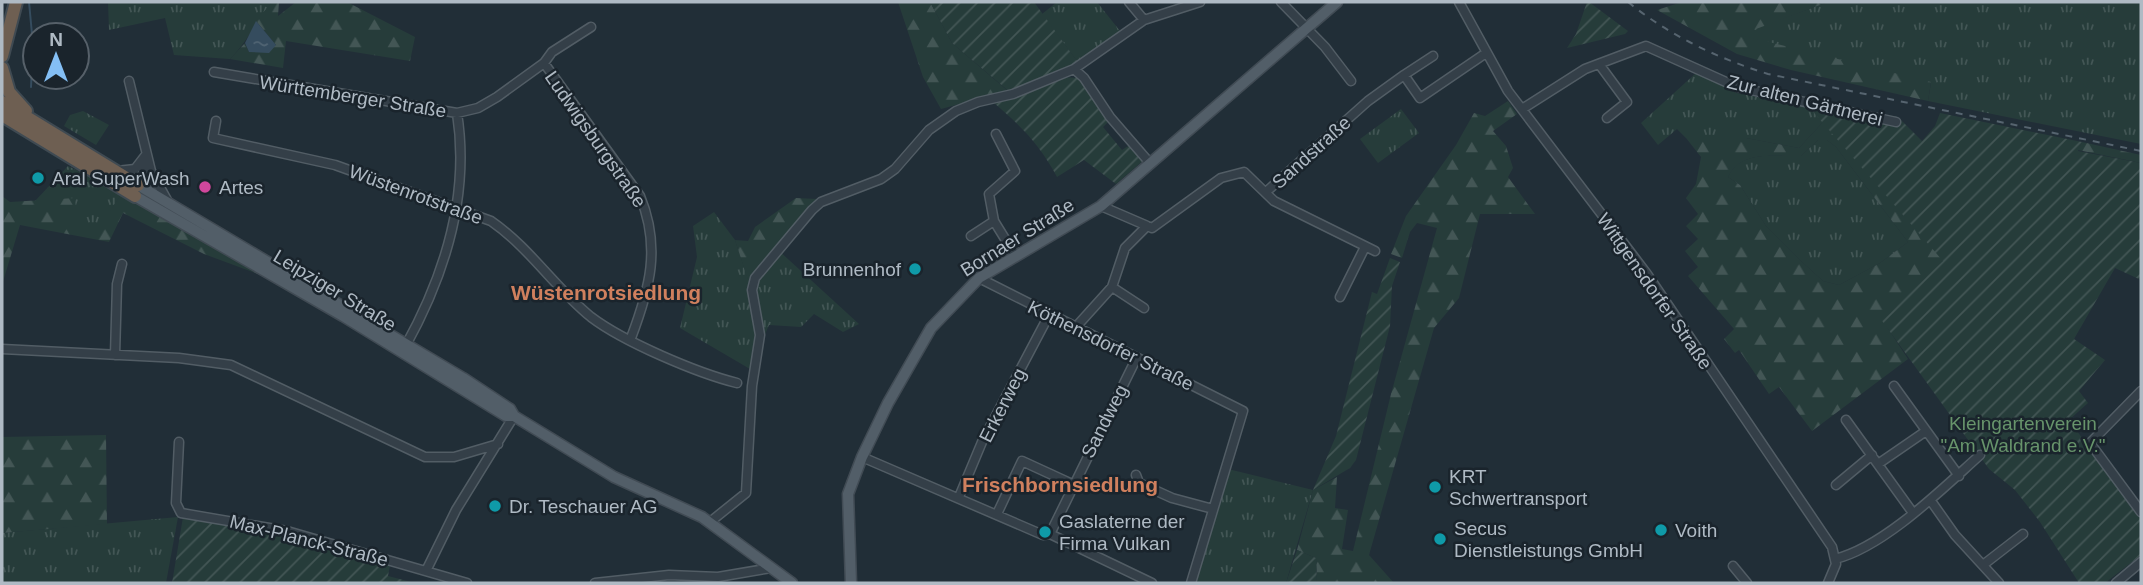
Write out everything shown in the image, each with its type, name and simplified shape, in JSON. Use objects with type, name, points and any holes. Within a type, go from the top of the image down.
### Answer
[{"type":"highway","points":[[2,57],[16,2]]},
{"type":"highway","points":[[2,68],[13,97],[41,126]]},
{"type":"highway","name":"Leipziger Straße","points":[[2,102],[116,171],[139,189]]},
{"type":"highway","name":"Leipziger Straße","points":[[2,115],[139,189]]},
{"type":"main road","name":"Bornaer Straße","points":[[850,583],[846,506],[862,457],[908,363],[931,328],[979,278],[1101,206],[1337,2]]},
{"type":"main road","name":"Leipziger Straße","points":[[139,189],[168,202],[506,416],[514,416],[614,477],[710,522],[792,583]]},
{"type":"main road","name":"Leipziger Straße","points":[[139,189],[404,349]]},
{"type":"street","points":[[1129,2],[1144,20]]},
{"type":"street","points":[[710,522],[746,493],[752,386],[761,335],[752,290],[761,269],[821,202],[881,179],[895,170],[929,130],[956,111],[978,102],[1013,94],[1074,69],[1144,20],[1183,4],[1200,2]]},
{"type":"street","points":[[1281,2],[1325,47],[1351,81]]},
{"type":"street","name":"Wittgensdorfer Straße","points":[[1460,2],[1486,53],[1522,109],[1647,274],[1832,547],[1835,559]]},
{"type":"street","name":"Württemberger Straße","points":[[214,72],[457,113],[478,108],[497,97],[544,63],[551,52],[592,27]]},
{"type":"street","name":"Zur alten Gärtnerei","points":[[1522,109],[1577,74],[1646,46],[1737,87],[1896,122]]},
{"type":"street","points":[[1404,75],[1420,98],[1486,53]]},
{"type":"street","name":"Sandstraße","points":[[1074,328],[1112,287],[1125,248],[1147,226],[1152,228],[1222,178],[1237,172],[1251,175],[1266,192],[1368,101],[1433,56]]},
{"type":"street","name":"Ludwigsburgstraße","points":[[544,63],[640,196],[650,221],[651,267],[631,338]]},
{"type":"street","points":[[1599,64],[1627,102],[1607,118]]},
{"type":"street","points":[[1074,69],[1084,78],[1110,117],[1149,162]]},
{"type":"street","points":[[129,81],[151,171],[168,202]]},
{"type":"street","points":[[404,349],[444,262],[457,208],[463,149],[457,113]]},
{"type":"street","name":"Wüstenrotstraße","points":[[216,121],[213,138],[335,165],[491,221],[514,237],[592,317],[701,374],[737,383]]},
{"type":"street","points":[[996,134],[1015,172],[989,194],[994,221],[1015,255]]},
{"type":"street","points":[[116,171],[139,167],[147,150]]},
{"type":"street","points":[[139,189],[146,167],[147,150]]},
{"type":"street","points":[[139,189],[151,171]]},
{"type":"street","points":[[1266,192],[1274,201],[1375,251]]},
{"type":"street","points":[[1101,206],[1147,226]]},
{"type":"street","points":[[971,236],[994,221]]},
{"type":"street","points":[[1340,297],[1365,247]]},
{"type":"street","points":[[115,355],[117,284],[122,264]]},
{"type":"street","name":"Köthensdorfer Straße","points":[[979,278],[1243,411],[1213,509]]},
{"type":"street","points":[[1112,287],[1144,308]]},
{"type":"street","name":"Erkerweg","points":[[959,497],[982,442],[1049,315]]},
{"type":"street","points":[[2,349],[179,358],[231,365],[425,457],[454,457],[498,444]]},
{"type":"street","name":"Sandweg","points":[[1050,534],[1072,484],[1136,359]]},
{"type":"street","points":[[1894,386],[1959,476]]},
{"type":"street","points":[[2141,390],[2090,439],[2097,456],[2141,512]]},
{"type":"street","points":[[426,571],[456,510],[514,416]]},
{"type":"street","points":[[1846,420],[1913,513]]},
{"type":"street","points":[[1878,464],[1926,431]]},
{"type":"street","name":"Max-Planck-Straße","points":[[178,442],[176,503],[181,513],[287,531],[467,583]]},
{"type":"street","points":[[1828,583],[1835,573],[1835,559],[1852,555],[1931,501],[1980,455]]},
{"type":"street","points":[[1836,485],[1872,456]]},
{"type":"street","points":[[862,457],[1043,535],[1050,534],[1152,583]]},
{"type":"street","points":[[997,514],[1021,461],[1072,484]]},
{"type":"street","points":[[1136,475],[1139,483],[1163,494],[1213,509],[1191,583]]},
{"type":"street","points":[[1931,501],[1999,583]]},
{"type":"street","points":[[1983,565],[2023,534]]},
{"type":"street","points":[[2116,583],[2141,562]]},
{"type":"street","points":[[1733,566],[1747,583]]},
{"type":"street","points":[[595,583],[669,575],[718,577],[771,568]]},
{"type":"green space","points":[[108,2],[272,2],[230,59],[174,55],[165,18],[109,30]]},
{"type":"green space","points":[[272,2],[279,2],[278,16],[296,2],[347,2],[415,37],[410,61],[286,41],[283,68],[230,59],[245,43],[249,52],[276,45],[256,21]]},
{"type":"green space","points":[[898,2],[930,2],[952,43],[1008,91],[941,109],[923,77]]},
{"type":"green space","points":[[930,2],[1034,2],[1077,61],[1074,69],[1062,77],[1078,78],[1082,81],[1109,121],[1103,127],[1122,150],[1131,144],[1145,159],[1116,184],[1084,160],[1057,177],[1029,137],[994,103],[1012,94],[952,43]]},
{"type":"green space","points":[[1057,2],[1097,2],[1120,31],[1077,61],[1042,14]]},
{"type":"green space","points":[[1587,2],[1628,31],[1567,48],[1576,34]]},
{"type":"green space","points":[[1682,2],[1828,2],[1740,35],[1931,82],[1928,101],[1791,70],[1737,54],[1657,10]]},
{"type":"green space","points":[[1828,2],[2141,2],[2141,144],[1928,101],[1931,83],[1738,35]]},
{"type":"green space","points":[[1696,73],[1737,93],[1809,107],[1824,121],[1799,148],[1746,138],[1686,138],[1677,129],[1658,145],[1641,123]]},
{"type":"green space","points":[[1508,101],[1517,114],[1493,131],[1506,146],[1513,168],[1508,177],[1535,214],[1480,214],[1459,298],[1434,328],[1369,555],[1394,583],[1317,583],[1316,558],[1297,550],[1313,490],[1337,477],[1335,508],[1348,510],[1342,549],[1353,551],[1391,394],[1437,228],[1417,223],[1410,232],[1402,258],[1391,254],[1406,216],[1456,145],[1474,113],[1485,116]]},
{"type":"green space","name":"Kleingartenverein \"Am Waldrand e.V.\"","points":[[1810,101],[1898,117],[1922,141],[1935,126],[1940,113],[2082,142],[2078,151],[2141,163],[2141,280],[2115,268],[2074,339],[2105,360],[2079,391],[2088,403],[2069,420],[2141,519],[2141,555],[2105,583],[2079,583],[2040,522],[2015,490],[1989,469],[1880,318],[1943,261],[1809,107]]},
{"type":"green space","points":[[1401,109],[1419,133],[1378,163],[1360,139]]},
{"type":"green space","points":[[83,111],[109,125],[96,145],[64,126],[70,115]]},
{"type":"green space","points":[[1824,121],[1944,261],[1881,318],[1908,359],[1812,431],[1779,387],[1769,394],[1739,350],[1735,353],[1724,339],[1734,329],[1688,276],[1698,267],[1685,251],[1698,239],[1686,226],[1698,214],[1686,198],[1696,184],[1701,157],[1686,138],[1746,138],[1799,148]],"holes":[[[1818,140],[1827,140],[1836,147],[1908,242],[1880,263],[1839,285],[1823,281],[1801,261],[1766,226],[1740,185],[1728,177],[1734,168],[1750,158],[1801,156]]]},
{"type":"green space","points":[[1818,140],[1827,140],[1836,147],[1908,242],[1880,263],[1839,285],[1823,281],[1801,261],[1766,226],[1740,185],[1728,177],[1734,168],[1750,158],[1801,156]]},
{"type":"green space","points":[[2082,142],[2141,155],[2141,163],[2078,150]]},
{"type":"green space","points":[[68,166],[122,193],[103,223],[77,223],[35,201]]},
{"type":"green space","points":[[122,193],[277,281],[204,254],[123,213],[109,242],[20,225],[2,285],[2,196],[10,202],[75,198],[77,223],[102,223]]},
{"type":"green space","points":[[796,198],[817,199],[748,280],[735,240],[748,241],[755,227]]},
{"type":"green space","points":[[714,212],[735,240],[748,279],[777,249],[859,324],[843,332],[814,314],[801,327],[769,325],[750,369],[680,328],[697,257],[693,226]]},
{"type":"green space","points":[[1390,258],[1400,262],[1392,286],[1390,326],[1356,460],[1350,468],[1313,490],[1336,436],[1372,292],[1377,294]]},
{"type":"green space","points":[[106,435],[107,524],[2,533],[2,437]]},
{"type":"green space","points":[[1228,469],[1313,490],[1286,583],[1195,583]]},
{"type":"green space","points":[[178,517],[166,583],[2,583],[2,533]]},
{"type":"green space","points":[[183,517],[266,529],[390,565],[388,576],[415,583],[172,583]]},
{"type":"green space","points":[[1297,550],[1316,558],[1317,583],[1286,583]]},
{"type":"water","points":[[256,21],[276,45],[269,53],[249,52],[245,43]]},
{"type":"waterway","points":[[29,2],[31,21]]},
{"type":"railway","points":[[1628,2],[1695,45],[1768,74],[2141,151]]},
{"type":"place","name":"Aral SuperWash","points":[[38,178]]},
{"type":"place","name":"Artes","points":[[205,187]]},
{"type":"place","name":"Brunnenhof","points":[[915,269]]},
{"type":"place","name":"KRT Schwertransport","points":[[1435,487]]},
{"type":"place","name":"Dr. Teschauer AG","points":[[495,506]]},
{"type":"place","name":"Voith","points":[[1661,530]]},
{"type":"place","name":"Gaslaterne der Firma Vulkan","points":[[1045,532]]},
{"type":"place","name":"Secus Dienstleistungs GmbH","points":[[1440,539]]},
{"type":"district","name":"Wüstenrotsiedlung","points":[[606,293]]},
{"type":"district","name":"Frischbornsiedlung","points":[[1060,485]]}]
